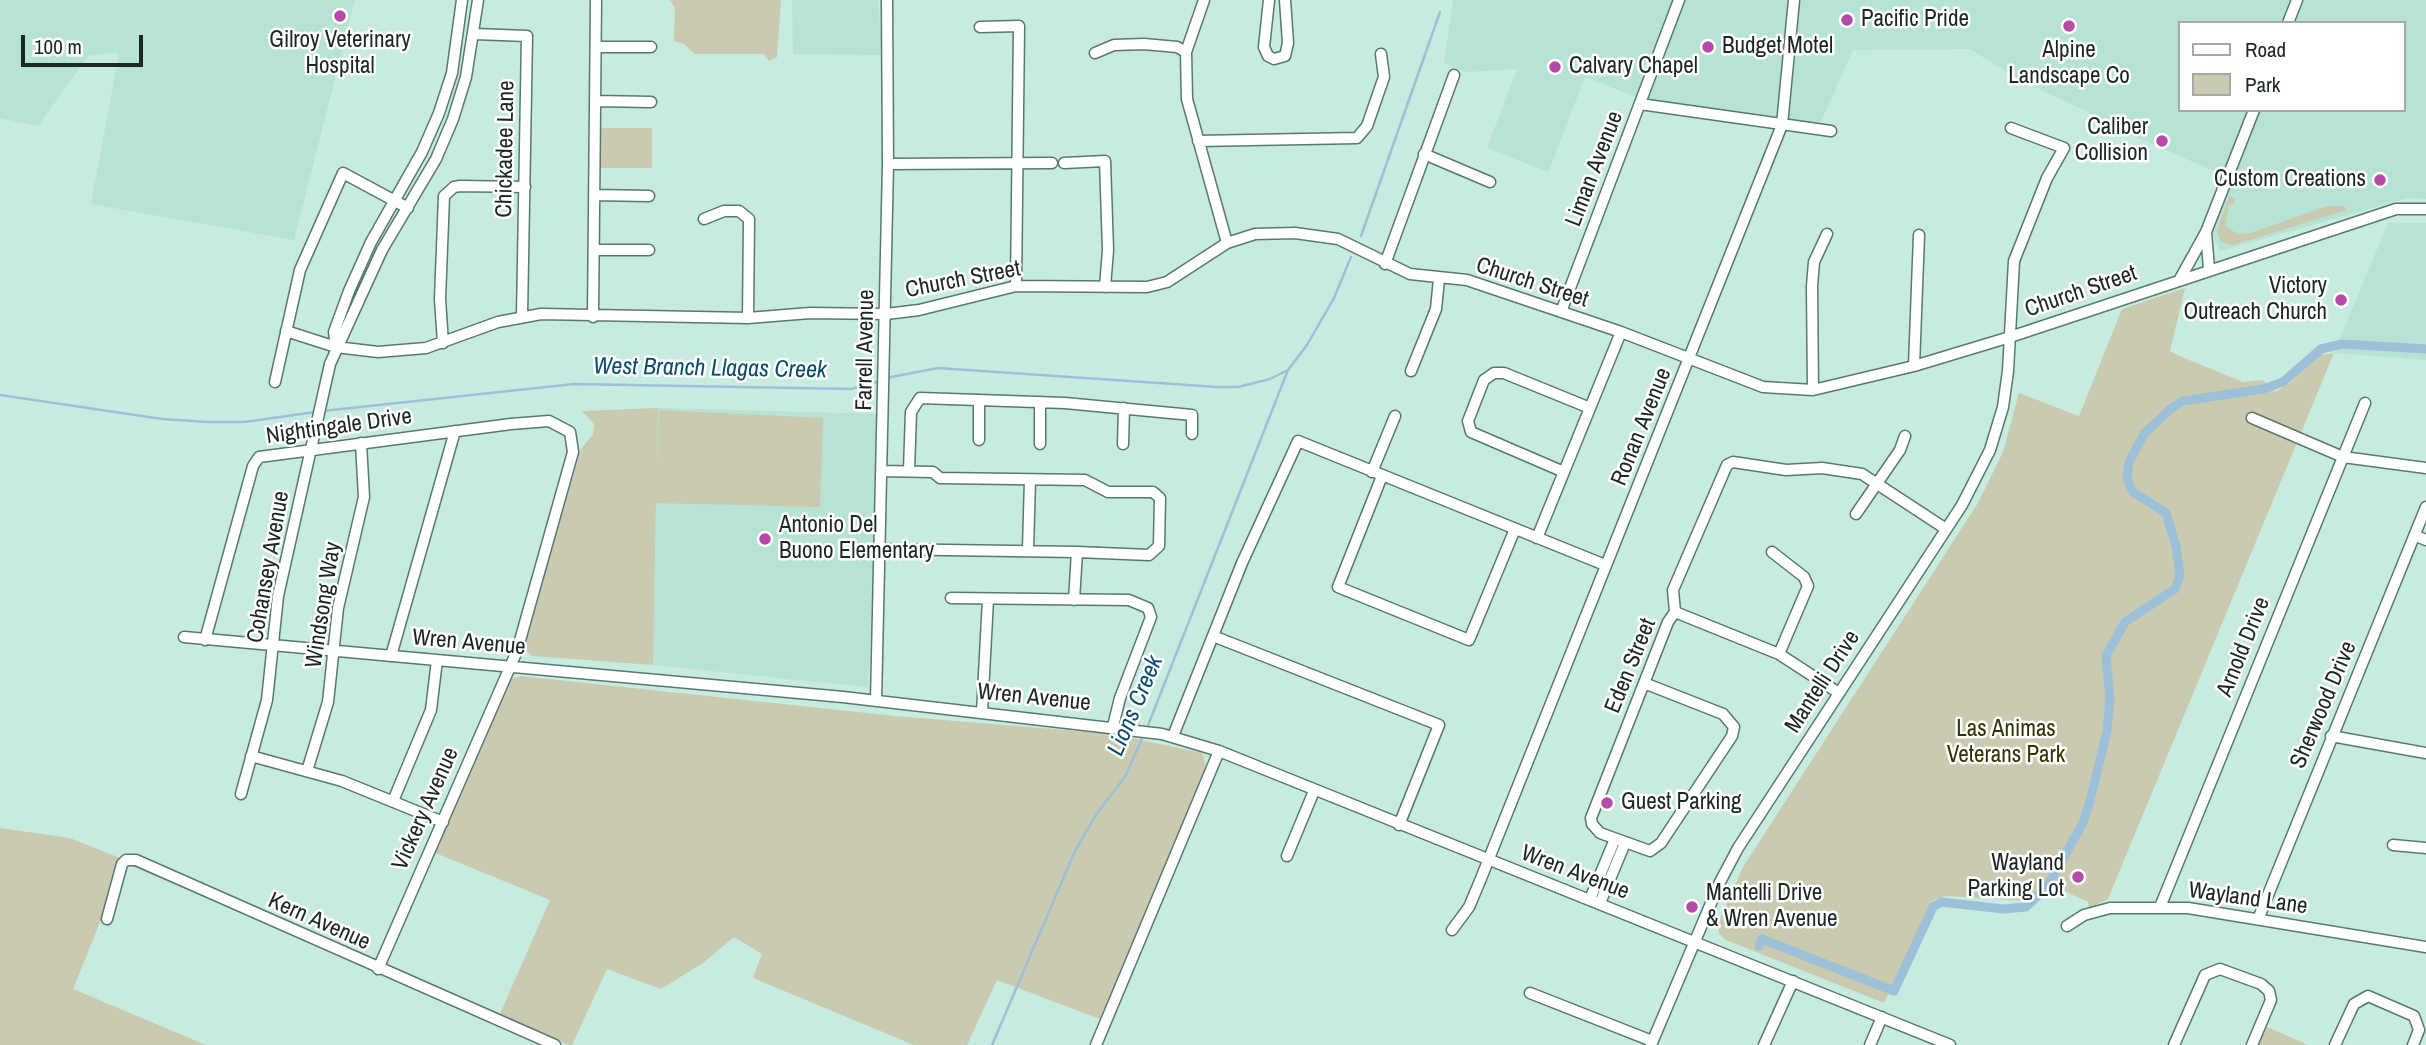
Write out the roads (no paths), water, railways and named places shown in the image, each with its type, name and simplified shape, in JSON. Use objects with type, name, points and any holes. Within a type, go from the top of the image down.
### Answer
[{"type":"street","name":"Cohansey Avenue","points":[[241,794],[267,700],[278,596],[336,347],[334,332],[349,291],[422,152],[439,113],[452,73],[462,0]]},
{"type":"street","name":"Cohansey Avenue","points":[[336,347],[346,335],[382,250],[436,159],[453,118],[466,77],[475,34],[478,0]]},
{"type":"street","points":[[593,317],[596,0]]},
{"type":"street","name":"Farrell Avenue","points":[[876,701],[886,314],[887,0]]},
{"type":"street","points":[[1204,0],[1186,51],[1187,99],[1227,243]]},
{"type":"street","points":[[1269,0],[1264,47],[1268,56],[1274,59],[1285,56],[1288,43],[1285,0]]},
{"type":"street","name":"Liman Avenue","points":[[1561,312],[1679,0]]},
{"type":"street","name":"Ronan Avenue","points":[[1452,930],[1469,907],[1489,860],[1782,125],[1794,0]]},
{"type":"street","points":[[2289,21],[2297,0]]},
{"type":"street","points":[[980,27],[1019,26],[1016,286]]},
{"type":"street","name":"Chickadee Lane","points":[[475,34],[527,36],[522,316]]},
{"type":"street","points":[[1096,53],[1114,45],[1144,44],[1177,47],[1186,51]]},
{"type":"street","points":[[596,47],[651,47]]},
{"type":"street","points":[[1198,141],[1357,138],[1367,126],[1384,77],[1381,54]]},
{"type":"street","points":[[1385,264],[1454,75]]},
{"type":"street","points":[[595,101],[651,102]]},
{"type":"street","points":[[1640,104],[1831,131]]},
{"type":"street","points":[[2180,279],[2206,232],[2253,112]]},
{"type":"street","name":"Mantelli Drive","points":[[1652,1043],[1738,848],[1972,488],[1995,435],[2006,389],[2014,261],[2047,178],[2064,148],[2011,128]]},
{"type":"street","points":[[1424,154],[1490,182]]},
{"type":"street","points":[[1064,163],[1105,161],[1108,250],[1105,287]]},
{"type":"street","points":[[888,164],[1052,163]]},
{"type":"street","points":[[275,382],[303,261],[343,173],[408,208]]},
{"type":"street","points":[[443,343],[440,299],[444,196],[454,187],[460,186],[524,187]]},
{"type":"street","points":[[594,195],[649,196]]},
{"type":"street","name":"Church Street","points":[[286,331],[336,347],[378,352],[443,343],[481,327],[522,316],[563,314],[593,317],[748,318],[810,313],[886,314],[919,310],[1016,286],[1147,287],[1167,282],[1227,243],[1255,234],[1295,233],[1338,239],[1410,274],[1467,280],[1620,332],[1763,387],[1813,390],[1914,366],[2010,337],[2396,209],[2426,209]]},
{"type":"street","points":[[704,219],[724,211],[739,211],[749,219],[748,318]]},
{"type":"street","points":[[2206,232],[2209,269]]},
{"type":"street","points":[[1813,390],[1814,262],[1827,234]]},
{"type":"street","points":[[1914,366],[1919,235]]},
{"type":"street","points":[[594,250],[649,250]]},
{"type":"street","points":[[1411,370],[1436,309],[1439,279]]},
{"type":"street","points":[[1537,538],[1620,332]]},
{"type":"street","points":[[1564,472],[1471,432],[1468,421],[1484,380],[1493,373],[1504,373],[1590,408]]},
{"type":"street","points":[[909,470],[911,412],[920,398],[1040,402],[1192,415],[1192,434]]},
{"type":"street","points":[[979,400],[979,440]]},
{"type":"street","points":[[1040,402],[1041,444]]},
{"type":"street","name":"Arnold Drive","points":[[2160,907],[2365,403]]},
{"type":"street","points":[[1123,444],[1124,408]]},
{"type":"street","points":[[1395,416],[1338,587],[1469,640],[1515,529]]},
{"type":"street","points":[[2252,418],[2343,457],[2426,468]]},
{"type":"street","name":"Nightingale Drive","points":[[205,640],[256,461],[265,455],[549,421],[570,432]]},
{"type":"street","points":[[391,656],[455,431]]},
{"type":"street","name":"Vickery Avenue","points":[[378,969],[510,666],[573,452],[570,432]]},
{"type":"street","points":[[1856,514],[1900,450],[1905,436]]},
{"type":"street","points":[[1173,736],[1242,563],[1298,441],[1605,565]]},
{"type":"street","name":"Windsong Way","points":[[307,771],[328,702],[338,608],[364,497],[361,443]]},
{"type":"street","name":"Eden Street","points":[[1620,841],[1596,830],[1591,818],[1675,612],[1673,590],[1722,471],[1733,462],[1786,470],[1849,471],[1879,482]]},
{"type":"street","points":[[881,549],[1028,549],[1149,555],[1159,546],[1160,498],[1153,492],[1108,492],[1085,480],[940,478],[933,472],[882,471]]},
{"type":"street","points":[[1028,549],[1030,480]]},
{"type":"street","points":[[1879,482],[1946,528]]},
{"type":"street","name":"Sherwood Drive","points":[[2259,918],[2331,736],[2421,538],[2426,507]]},
{"type":"street","points":[[1074,600],[1077,552]]},
{"type":"street","points":[[1772,552],[1804,577],[1808,586],[1779,654]]},
{"type":"street","points":[[951,598],[1140,603],[1148,608],[1151,617],[1120,698],[1113,726]]},
{"type":"street","points":[[982,712],[988,598]]},
{"type":"street","points":[[1675,612],[1779,654],[1839,693]]},
{"type":"street","points":[[1213,636],[1439,725],[1399,825]]},
{"type":"street","name":"Wren Avenue","points":[[184,637],[876,701],[1113,726],[1173,736],[1219,751],[1399,825],[1696,940],[1950,1045]]},
{"type":"street","points":[[393,801],[431,710],[437,660]]},
{"type":"street","points":[[1595,901],[1620,841],[1646,851],[1657,848],[1732,736],[1734,723],[1723,714],[1644,683]]},
{"type":"street","points":[[2331,736],[2426,753]]},
{"type":"street","points":[[1096,1045],[1219,751]]},
{"type":"street","points":[[251,756],[307,771],[393,801],[443,822]]},
{"type":"street","points":[[1287,856],[1314,791]]},
{"type":"street","points":[[2393,845],[2426,848]]},
{"type":"street","name":"Kern Avenue","points":[[107,919],[122,864],[126,860],[136,860],[555,1045]]},
{"type":"street","name":"Wayland Lane","points":[[2067,926],[2084,915],[2109,908],[2160,907],[2259,918],[2426,947]]},
{"type":"street","points":[[2174,1045],[2204,978],[2214,969],[2224,970],[2260,984],[2269,991],[2269,1006],[2252,1045]]},
{"type":"street","points":[[1764,1045],[1793,981]]},
{"type":"street","points":[[1530,993],[1652,1043]]},
{"type":"street","points":[[2335,1045],[2354,1004],[2362,997],[2377,999],[2414,1016],[2419,1030],[2413,1045]]},
{"type":"street","points":[[1870,1045],[1882,1017]]},
{"type":"waterway","name":"West Branch Llagas Creek","points":[[1361,236],[1440,12]]},
{"type":"waterway","name":"West Branch Llagas Creek","points":[[886,378],[938,368],[1217,387],[1238,387],[1270,379],[1288,370],[1307,345],[1334,298],[1351,257]]},
{"type":"waterway","points":[[2091,797],[2107,731],[2110,699],[2106,656],[2125,622],[2175,589],[2180,576],[2176,546],[2166,513],[2133,492],[2127,478],[2129,462],[2144,434],[2169,410],[2183,401],[2263,389],[2283,382],[2321,349],[2342,344],[2426,349]]},
{"type":"waterway","name":"Lions Creek","points":[[1147,728],[1288,370]]},
{"type":"waterway","name":"West Branch Llagas Creek","points":[[323,411],[574,384],[851,389],[880,381]]},
{"type":"waterway","name":"West Branch Llagas Creek","points":[[0,395],[162,419],[208,422],[244,422],[316,412]]},
{"type":"waterway","name":"Lions Creek","points":[[992,1045],[1075,851],[1097,813],[1125,777],[1144,734]]},
{"type":"waterway","points":[[1759,946],[1762,939],[1894,991],[1933,907],[1941,902],[2003,909],[2026,907],[2047,887],[2083,823],[2090,801]]},
{"type":"place","name":"Gilroy Veterinary Hospital","points":[[340,16]]},
{"type":"place","name":"Pacific Pride","points":[[1847,20]]},
{"type":"place","name":"Alpine Landscape Co","points":[[2069,26]]},
{"type":"place","name":"Budget Motel","points":[[1708,47]]},
{"type":"place","name":"Calvary Chapel","points":[[1555,67]]},
{"type":"place","name":"Caliber Collision","points":[[2162,141]]},
{"type":"place","name":"Custom Creations","points":[[2380,180]]},
{"type":"place","name":"Victory Outreach Church","points":[[2341,300]]},
{"type":"place","name":"Antonio Del Buono Elementary","points":[[765,539]]},
{"type":"place","name":"Guest Parking","points":[[1607,803]]},
{"type":"place","name":"Wayland Parking Lot","points":[[2078,877]]},
{"type":"place","name":"Mantelli Drive & Wren Avenue","points":[[1692,907]]},
{"type":"park label","name":"Las Animas Veterans Park","points":[[2006,743]]}]
